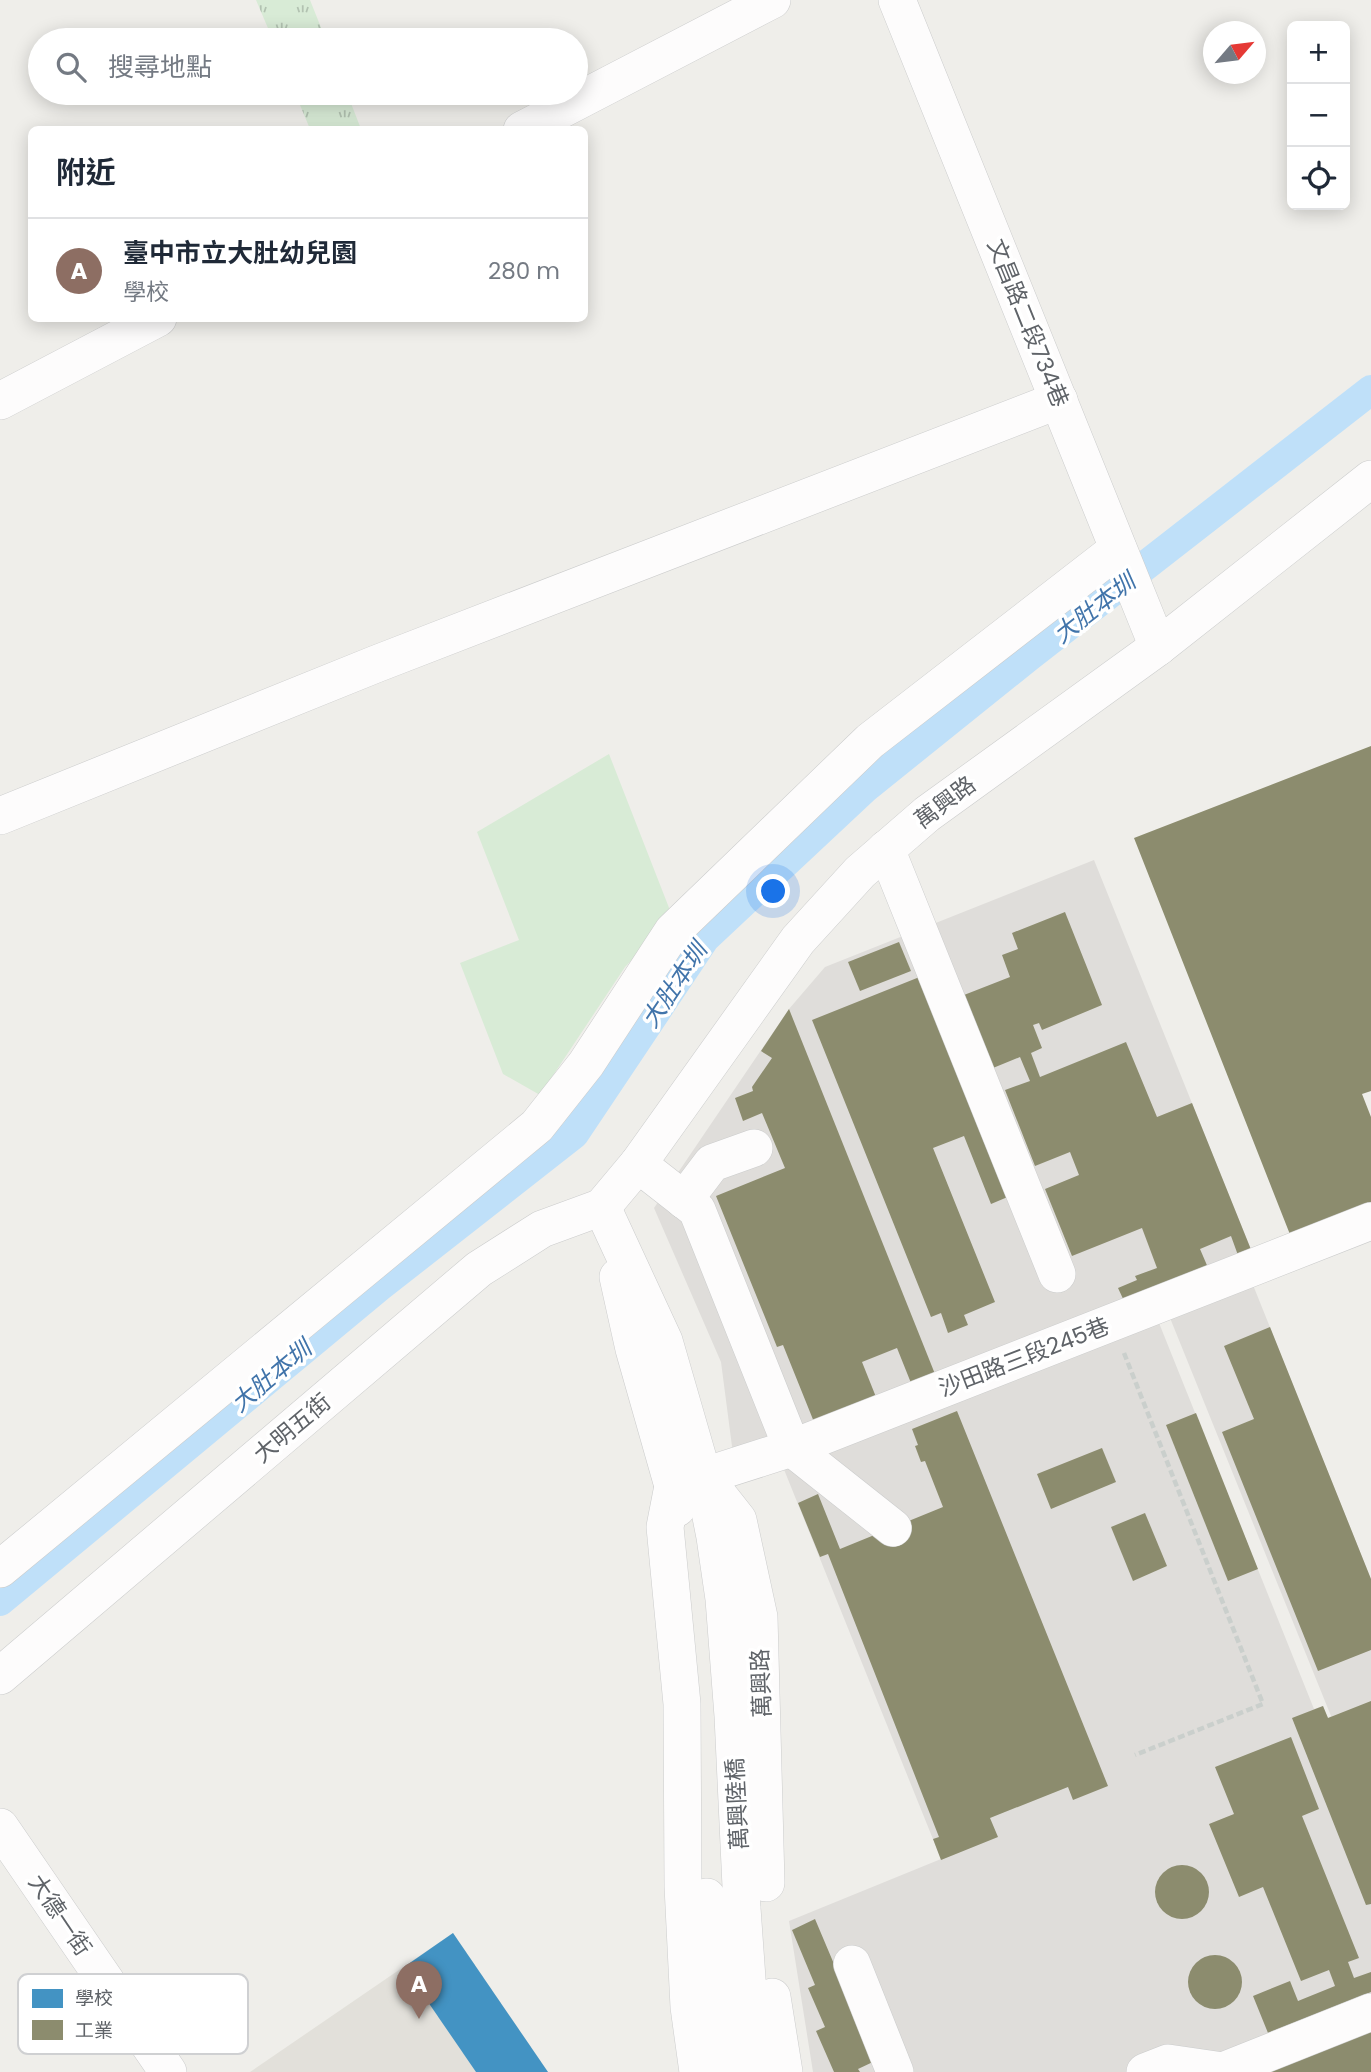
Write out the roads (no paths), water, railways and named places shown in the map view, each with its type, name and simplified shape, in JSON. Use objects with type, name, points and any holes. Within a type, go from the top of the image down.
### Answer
[{"type":"street","points":[[588,96],[772,0]]},
{"type":"street","name":"文昌路二段734巷","points":[[897,0],[1158,647]]},
{"type":"street","points":[[530,126],[570,105]]},
{"type":"street","points":[[0,401],[150,322]]},
{"type":"street","points":[[0,816],[376,664],[1059,400]]},
{"type":"street","name":"萬興路","points":[[699,1538],[688,1481],[634,1349],[602,1208],[638,1164],[797,940],[860,872],[927,814],[1158,647],[1371,479]]},
{"type":"street","points":[[0,1569],[537,1126],[586,1064],[673,931],[870,741],[1118,549]]},
{"type":"street","points":[[886,849],[1056,1274]]},
{"type":"street","points":[[684,1200],[712,1163],[754,1148]]},
{"type":"street","points":[[638,1164],[697,1210],[792,1448],[893,1528]]},
{"type":"street","name":"大明五街","points":[[0,1676],[479,1269],[542,1229],[602,1208]]},
{"type":"street","name":"沙田路三段245巷","points":[[688,1481],[792,1448],[1371,1221]]},
{"type":"street","name":"萬興路","points":[[688,1481],[664,1527],[682,1704],[683,1886],[689,2007],[698,2072]]},
{"type":"street","name":"萬興路","points":[[688,1481],[738,1520],[759,1617],[768,1977],[784,2072]]},
{"type":"street","name":"萬興陸橋","points":[[699,1538],[707,1899],[725,2072]]},
{"type":"street","name":"萬興陸橋","points":[[699,1538],[724,1599],[733,1716],[742,1908],[750,2021],[757,2072]]},
{"type":"street","name":"大德一街","points":[[0,1827],[101,1974]]},
{"type":"street","points":[[852,1964],[895,2072]]},
{"type":"street","points":[[1145,2072],[1168,2063],[1223,2071],[1371,2012]]},
{"type":"street","name":"大德一街","points":[[156,2054],[168,2072]]},
{"type":"waterway","name":"大肚本圳","points":[[0,1601],[380,1286],[574,1134],[705,938],[865,788],[1028,657],[1371,390]]},
{"type":"place","name":"臺中市立大肚幼兒園","points":[[419,2019]]}]
